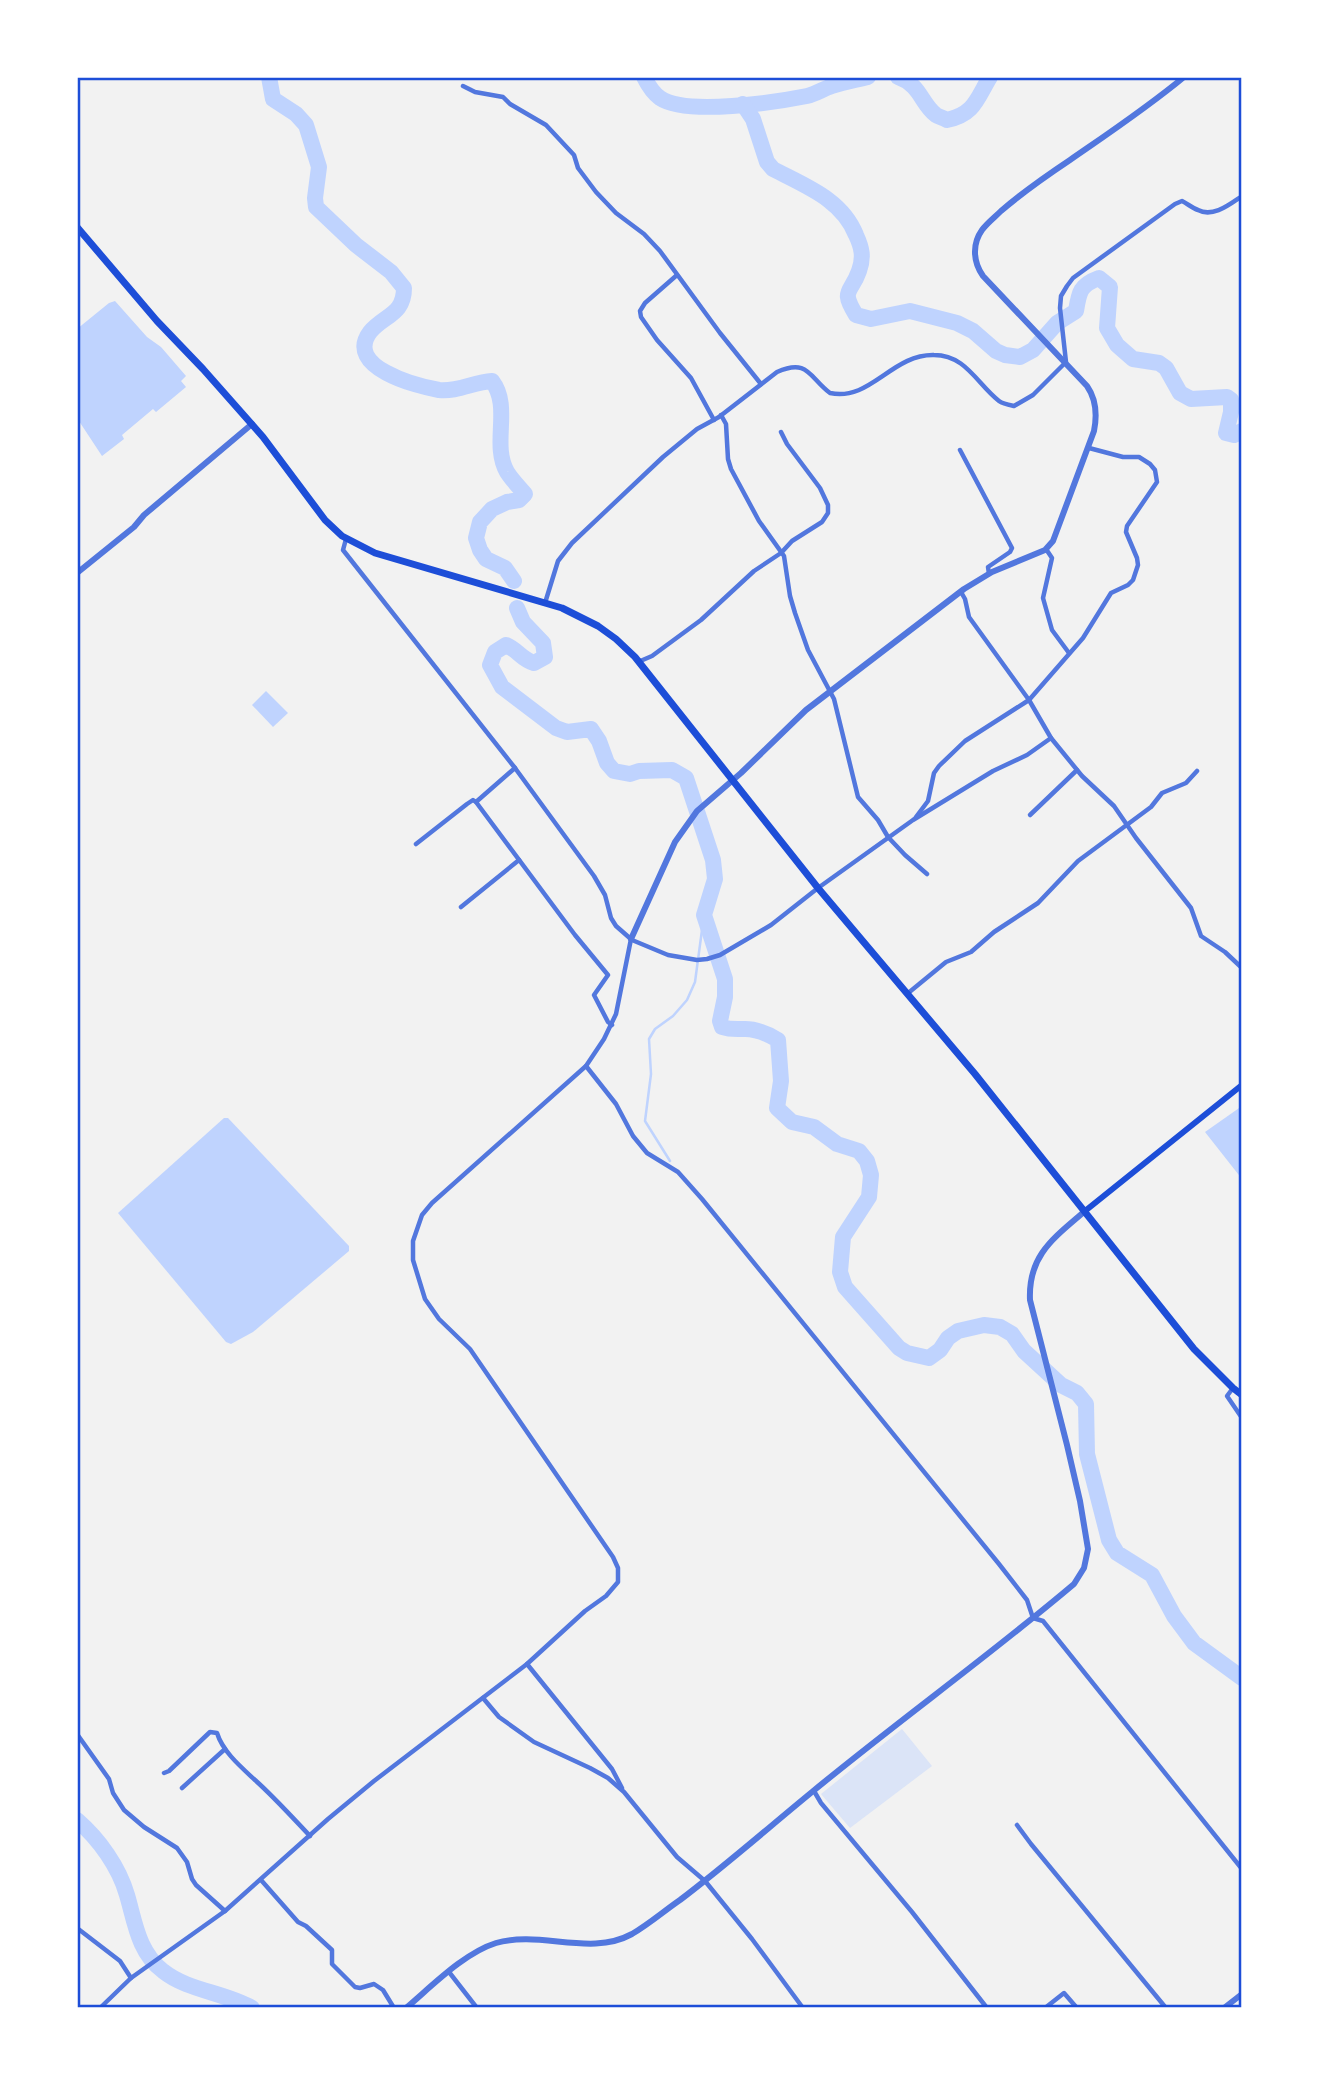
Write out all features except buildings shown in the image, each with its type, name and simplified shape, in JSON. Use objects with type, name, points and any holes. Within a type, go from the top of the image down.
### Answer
[{"type":"main road","points":[[77,227],[157,321],[252,424],[325,520],[346,539],[395,560],[545,603],[580,616],[616,639],[686,720],[906,995],[975,1074],[1194,1349],[1242,1395]]},
{"type":"main road","points":[[1085,1211],[1242,1085]]},
{"type":"street","points":[[100,2008],[131,1978],[225,1911],[374,1781],[527,1664],[584,1611],[613,1590],[618,1582],[618,1567],[613,1557],[470,1349],[429,1306],[418,1281],[413,1260],[415,1230],[432,1203],[586,1066],[612,1025],[631,939],[681,833],[697,811],[795,719],[961,592],[989,573],[1046,549],[1058,531],[1088,448],[1096,421],[1093,400],[1087,386],[1066,362],[977,268],[977,241],[989,222],[1027,189],[1126,122],[1184,77]]},
{"type":"street","points":[[463,86],[475,92],[503,97],[546,125],[574,155],[578,168],[596,192],[660,251],[720,333],[762,384]]},
{"type":"street","points":[[1066,362],[1060,308],[1061,296],[1073,278],[1175,204],[1182,201],[1200,212],[1207,213],[1242,196]]},
{"type":"street","points":[[677,275],[645,303],[640,311],[641,317],[657,340],[691,378],[714,420]]},
{"type":"street","points":[[545,603],[562,554],[663,457],[697,429],[714,420],[786,368],[799,367],[811,373],[830,393],[847,394],[872,384],[897,365],[917,357],[936,355],[955,359],[973,373],[1001,403],[1014,406],[1033,395],[1066,362]]},
{"type":"street","points":[[721,415],[726,424],[731,469],[760,521],[784,556],[793,604],[808,650],[831,691],[855,789],[888,837],[927,874]]},
{"type":"street","points":[[77,573],[252,424]]},
{"type":"street","points":[[638,662],[652,656],[701,620],[754,571],[821,522],[828,513],[828,505],[820,488],[781,432]]},
{"type":"street","points":[[913,820],[928,801],[934,773],[939,766],[965,741],[1029,701],[1083,638],[1111,593],[1133,580],[1138,565],[1126,532],[1127,526],[1157,482],[1155,470],[1139,457],[1123,457],[1088,448]]},
{"type":"street","points":[[960,450],[1012,548],[988,567],[989,573]]},
{"type":"street","points":[[346,539],[342,550],[515,768],[594,876],[605,895],[616,926],[631,939],[676,957],[697,960],[720,955],[771,925],[913,820],[993,771],[1027,755],[1051,738]]},
{"type":"street","points":[[1046,549],[1052,558],[1043,598],[1052,630],[1069,653]]},
{"type":"street","points":[[961,592],[969,617],[1029,701],[1051,738],[1077,770],[1114,806],[1191,908],[1200,936],[1225,952],[1242,968]]},
{"type":"street","points":[[476,802],[515,768]]},
{"type":"street","points":[[1030,815],[1077,770]]},
{"type":"street","points":[[906,995],[946,962],[971,952],[994,932],[1038,903],[1079,862],[1151,807],[1161,793],[1186,783],[1197,771]]},
{"type":"street","points":[[416,845],[467,804],[473,800],[476,802],[608,975],[594,995],[612,1025]]},
{"type":"street","points":[[461,907],[519,860]]},
{"type":"street","points":[[586,1066],[617,1104],[633,1136],[646,1153],[678,1172],[702,1199],[999,1564],[1027,1600],[1033,1618]]},
{"type":"street","points":[[407,2008],[482,1948],[499,1942],[522,1939],[594,1944],[617,1940],[651,1922],[1074,1584],[1084,1567],[1088,1549],[1077,1490],[1042,1354],[1029,1285],[1034,1264],[1044,1248],[1085,1211]]},
{"type":"street","points":[[1233,1388],[1227,1396],[1242,1418]]},
{"type":"street","points":[[1033,1618],[1043,1621],[1242,1869]]},
{"type":"street","points":[[527,1664],[612,1769],[624,1792]]},
{"type":"street","points":[[483,1698],[499,1717],[534,1742],[590,1768],[608,1778],[624,1792],[677,1857],[705,1881],[803,2008]]},
{"type":"street","points":[[164,1773],[210,1732],[217,1733],[244,1772],[310,1836]]},
{"type":"street","points":[[77,1734],[109,1779],[113,1793],[124,1810],[144,1828],[177,1848],[187,1862],[196,1885],[225,1911]]},
{"type":"street","points":[[182,1788],[226,1749]]},
{"type":"street","points":[[814,1791],[987,2008]]},
{"type":"street","points":[[1017,1825],[1167,2008]]},
{"type":"street","points":[[261,1880],[298,1922],[332,1950],[331,1964],[355,1987],[374,1984],[383,1990],[394,2008]]},
{"type":"street","points":[[77,1928],[120,1961],[131,1978]]},
{"type":"street","points":[[449,1972],[477,2008]]},
{"type":"street","points":[[1045,2008],[1064,1993],[1077,2008]]},
{"type":"street","points":[[1224,2008],[1242,1994]]},
{"type":"shaded area","points":[[902,1729],[932,1766],[850,1828],[821,1794]]},
{"type":"water","points":[[115,301],[186,376],[181,381],[186,387],[156,412],[153,409],[122,435],[124,439],[102,456],[77,418],[77,329]]},
{"type":"water","points":[[266,691],[288,713],[273,727],[252,705]]},
{"type":"water","points":[[1242,1106],[1242,1179],[1205,1132]]},
{"type":"water","points":[[224,1118],[228,1118],[349,1246],[349,1251],[253,1332],[231,1344],[226,1342],[118,1213]]},
{"type":"waterway","points":[[269,77],[273,99],[296,114],[306,125],[319,167],[316,207],[356,245],[391,272],[404,288],[401,304],[375,326],[365,344],[367,355],[374,365],[400,379],[439,390],[492,381],[498,391],[501,402],[503,461],[507,472],[525,494],[519,500],[492,509],[480,522],[476,538],[486,559],[505,568],[514,581]]},
{"type":"waterway","points":[[644,77],[660,98],[673,103],[710,107],[807,96],[868,77]]},
{"type":"waterway","points":[[898,77],[912,85],[931,111],[947,120],[964,114],[978,98],[990,77]]},
{"type":"waterway","points":[[743,104],[753,119],[767,162],[773,169],[821,195],[842,212],[850,223],[862,253],[859,271],[848,292],[856,315],[871,319],[910,311],[957,323],[973,331],[996,351],[1020,357],[1033,350],[1057,323],[1076,311],[1082,290],[1088,283],[1099,278],[1110,287],[1107,328],[1117,345],[1133,359],[1159,363],[1166,368],[1180,393],[1191,399],[1227,397],[1231,400],[1231,412],[1226,433],[1234,435],[1242,431]]},
{"type":"waterway","points":[[517,608],[523,622],[543,643],[545,657],[534,663],[506,645],[495,652],[490,665],[502,687],[556,728],[567,732],[591,729],[599,741],[607,763],[614,771],[630,774],[639,771],[672,770],[686,778],[713,860],[715,879],[704,915],[725,979],[725,997],[720,1021],[722,1027],[754,1030],[778,1040],[781,1081],[777,1108],[792,1122],[814,1127],[837,1144],[859,1151],[867,1161],[871,1175],[869,1197],[843,1237],[840,1272],[845,1287],[899,1348],[907,1353],[929,1358],[958,1331],[984,1325],[1000,1327],[1012,1334],[1024,1351],[1061,1385],[1077,1393],[1086,1404],[1087,1454],[1109,1540],[1117,1553],[1152,1575],[1174,1616],[1194,1643],[1242,1678]]},
{"type":"waterway","points":[[670,1161],[645,1121],[651,1074],[649,1039],[655,1029],[673,1016],[687,1000],[695,982],[704,915]]},
{"type":"waterway","points":[[77,1820],[93,1836],[113,1864],[123,1885],[143,1946],[155,1963],[173,1978],[252,2008]]}]
